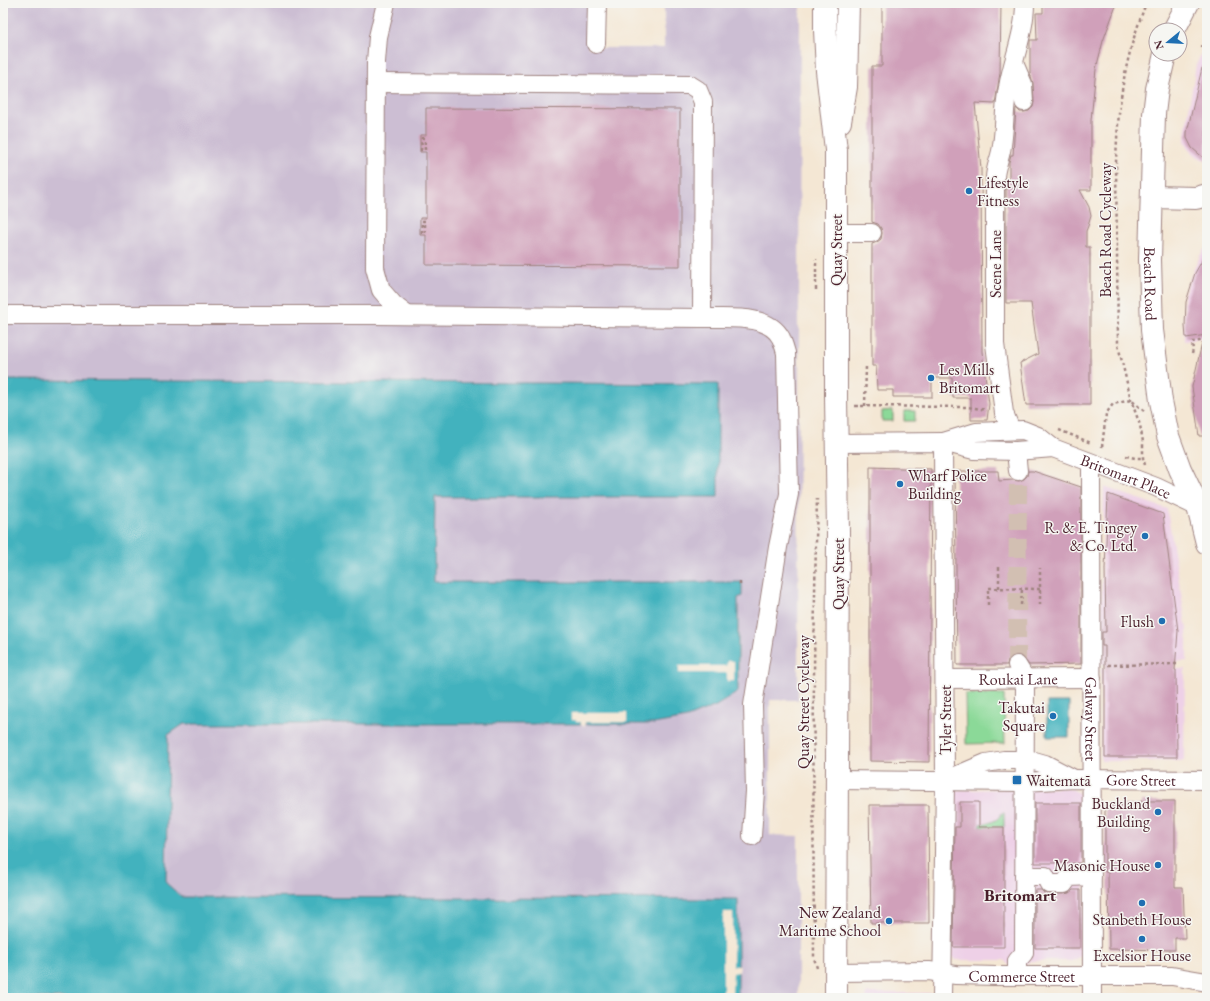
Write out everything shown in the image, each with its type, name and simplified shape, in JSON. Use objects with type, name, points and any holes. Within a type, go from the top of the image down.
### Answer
[{"type":"main road","name":"Quay Street","points":[[825,3],[827,71],[836,150],[836,780],[827,971],[836,998]]},
{"type":"main road","name":"Quay Street","points":[[836,150],[846,87],[848,3]]},
{"type":"main road","points":[[1178,22],[1188,3]]},
{"type":"main road","name":"Beach Road","points":[[1164,62],[1157,89],[1154,114],[1150,295],[1155,357],[1161,401],[1168,436],[1173,452],[1204,507],[1207,543]]},
{"type":"main road","points":[[1152,197],[1196,198],[1207,195]]},
{"type":"street","points":[[386,3],[378,37],[376,83],[375,268],[381,290],[394,305],[406,315]]},
{"type":"street","points":[[596,44],[597,3]]},
{"type":"street","name":"Scene Lane","points":[[1011,430],[1004,413],[995,344],[995,170],[1002,146],[1008,86],[1025,16],[1024,3]]},
{"type":"street","points":[[1014,63],[1023,84],[1024,102]]},
{"type":"street","points":[[376,83],[690,85],[698,90],[703,102],[702,318]]},
{"type":"street","points":[[836,234],[872,233]]},
{"type":"street","points":[[3,315],[406,315],[702,318],[751,319],[768,324],[781,338],[786,353],[789,494],[778,547],[753,705],[755,791],[752,836]]},
{"type":"street","name":"Britomart Place","points":[[944,442],[976,432],[1023,430],[1030,432],[1045,441],[1053,448],[1204,507]]},
{"type":"street","name":"Britomart Place","points":[[837,442],[944,442],[974,450],[1016,451],[1053,448]]},
{"type":"street","name":"Tyler Street","points":[[942,998],[945,781],[944,442]]},
{"type":"street","points":[[1016,451],[1018,471]]},
{"type":"street","name":"Galway Street","points":[[1091,463],[1092,998]]},
{"type":"street","points":[[1017,975],[1017,961],[1024,954],[1025,760],[1021,672]]},
{"type":"street","name":"Roukai Lane","points":[[944,680],[1021,672],[1092,672]]},
{"type":"street","name":"Gore Street","points":[[945,781],[986,763],[1004,760],[1038,761],[1074,779]]},
{"type":"street","name":"Gore Street","points":[[836,780],[1024,782],[1074,779],[1207,780]]},
{"type":"street","points":[[1024,876],[1045,876],[1049,884],[1064,884],[1069,876],[1092,876]]},
{"type":"street","name":"Commerce Street","points":[[827,971],[929,972],[956,975],[1172,976],[1207,982]]},
{"type":"path","name":"Beach Road Cycleway","points":[[1120,454],[1135,458],[1142,458],[1143,442],[1140,425],[1131,400],[1118,346],[1116,208],[1117,133],[1120,104],[1128,56],[1146,3]]},
{"type":"path","points":[[1201,46],[1207,48]]},
{"type":"path","points":[[1192,354],[1194,350],[1192,342],[1207,340]]},
{"type":"path","points":[[865,406],[866,366]]},
{"type":"path","points":[[1108,449],[1102,447],[1106,414],[1113,404],[1131,400]]},
{"type":"path","points":[[858,406],[968,407],[990,411]]},
{"type":"path","name":"Quay Street Cycleway","points":[[817,497],[815,568],[814,958],[827,971]]},
{"type":"path","points":[[999,567],[999,589]]},
{"type":"path","points":[[1040,568],[1040,605]]},
{"type":"path","points":[[740,582],[740,588]]},
{"type":"path","points":[[988,605],[988,588],[1040,589]]},
{"type":"path","points":[[1021,605],[1022,589]]},
{"type":"path","points":[[1092,672],[1180,664]]},
{"type":"shaded area","points":[[3,3],[588,3],[588,48],[664,48],[664,3],[800,3],[798,700],[770,700],[770,835],[798,836],[798,998],[738,998],[738,899],[182,897],[166,883],[168,735],[184,724],[653,724],[687,718],[716,706],[739,673],[738,597],[742,582],[434,582],[435,497],[718,497],[718,384],[3,380]]},
{"type":"shaded area","points":[[1207,42],[1207,160],[1202,159],[1192,153],[1185,141],[1185,134],[1196,65]]},
{"type":"shaded area","points":[[1207,246],[1207,338],[1184,341],[1184,294],[1201,254]]},
{"type":"shaded area","points":[[1104,487],[1167,509],[1187,630],[1187,661],[1100,664]]},
{"type":"shaded area","points":[[1101,669],[1185,669],[1184,761],[1101,761]]},
{"type":"shaded area","points":[[1072,789],[1083,796],[1085,952],[1080,957],[1072,961],[1030,961],[1025,965],[1009,965],[1004,960],[956,960],[949,952],[951,796],[956,790]]},
{"type":"shaded area","points":[[867,993],[932,993],[932,998],[866,998]]},
{"type":"shaded area","points":[[1178,993],[1178,998],[1109,998],[1109,995]]},
{"type":"green space","points":[[893,410],[893,421],[882,421],[882,411]]},
{"type":"green space","points":[[904,411],[915,411],[915,421],[904,421]]},
{"type":"green space","points":[[965,694],[1004,694],[1005,743],[966,744]]},
{"type":"green space","points":[[1002,813],[1004,813],[1004,827],[981,827],[981,824],[993,822]]},
{"type":"water","points":[[3,380],[718,384],[718,497],[435,497],[434,582],[742,582],[742,596],[738,598],[738,692],[716,706],[687,718],[653,724],[184,724],[168,735],[166,883],[182,897],[738,899],[738,998],[3,998]]},
{"type":"water","points":[[1047,702],[1069,702],[1069,737],[1047,737]]},
{"type":"pier","points":[[727,661],[734,661],[734,681],[727,681],[727,673],[679,673],[679,666],[726,666]]},
{"type":"pier","points":[[571,713],[627,713],[627,722],[585,722],[585,726],[581,725],[581,722],[571,720]]},
{"type":"pier","points":[[723,912],[733,912],[733,966],[740,966],[739,972],[733,973],[732,998],[723,998]]},
{"type":"building","points":[[882,3],[1001,3],[1000,73],[995,104],[975,103],[981,169],[982,352],[989,404],[987,420],[971,420],[971,398],[953,398],[952,378],[932,378],[932,397],[893,397],[893,390],[877,390],[876,366],[872,366],[872,244],[881,239],[882,233],[878,224],[872,222],[872,66],[882,66]]},
{"type":"building","points":[[1043,3],[1117,3],[1103,41],[1096,69],[1091,120],[1091,190],[1080,190],[1089,207],[1091,216],[1086,231],[1086,247],[1090,247],[1090,405],[1026,405],[1020,363],[1038,354],[1031,303],[1006,303],[1006,181],[1009,181],[1009,162],[1011,155],[1013,155],[1016,108],[1020,112],[1024,112],[1029,111],[1033,107],[1033,83],[1030,73],[1030,40],[1037,40],[1036,13],[1043,13]]},
{"type":"building","points":[[1202,68],[1207,68],[1206,160],[1192,148],[1187,138],[1187,132]]},
{"type":"building","points":[[426,108],[680,109],[680,266],[426,265],[426,235],[420,235],[420,218],[426,218],[426,152],[420,152],[420,135],[426,135]]},
{"type":"building","points":[[1207,252],[1207,335],[1186,338],[1186,302],[1195,273]]},
{"type":"building","points":[[1202,343],[1207,344],[1207,436],[1199,436],[1192,387]]},
{"type":"building","points":[[870,467],[931,469],[929,762],[870,761]]},
{"type":"building","points":[[955,471],[998,471],[999,481],[1019,481],[1027,476],[1028,471],[1033,471],[1081,487],[1081,664],[1029,665],[1022,656],[1017,655],[1011,656],[1007,665],[957,665]]},
{"type":"building","points":[[1108,494],[1163,514],[1178,631],[1175,670],[1177,757],[1105,757],[1105,646],[1102,646],[1102,632],[1106,632],[1105,569]]},
{"type":"building","points":[[1141,801],[1175,801],[1175,887],[1183,887],[1185,938],[1175,938],[1175,950],[1109,949],[1108,872],[1105,872],[1105,805],[1141,805]]},
{"type":"building","points":[[960,802],[979,802],[979,827],[1004,827],[1004,947],[953,947],[955,827],[960,827]]},
{"type":"building","points":[[1035,803],[1081,803],[1081,863],[1035,863]]},
{"type":"building","points":[[869,805],[928,805],[929,923],[871,923]]},
{"type":"building","name":"Excelsior House","points":[[1035,890],[1041,890],[1044,893],[1049,894],[1064,894],[1073,890],[1080,890],[1080,948],[1035,948]]},
{"type":"tunnel","points":[[1017,665],[1018,471]]},
{"type":"place","name":"Lifestyle Fitness","points":[[969,191]]},
{"type":"place","name":"Les Mills Britomart","points":[[931,378]]},
{"type":"place","name":"Wharf Police Building","points":[[900,484]]},
{"type":"place","name":"R. & E. Tingey & Co. Ltd.","points":[[1145,536]]},
{"type":"place","name":"Flush","points":[[1162,621]]},
{"type":"place","name":"Takutai Square","points":[[1053,716]]},
{"type":"place","name":"Waitematā","points":[[1017,780]]},
{"type":"place","name":"Buckland Building","points":[[1158,812]]},
{"type":"place","name":"Masonic House","points":[[1158,865]]},
{"type":"place","name":"Stanbeth House","points":[[1142,903]]},
{"type":"place","name":"New Zealand Maritime School","points":[[889,921]]},
{"type":"place","name":"Excelsior House","points":[[1142,939]]},
{"type":"district","name":"Britomart","points":[[1020,895]]}]
